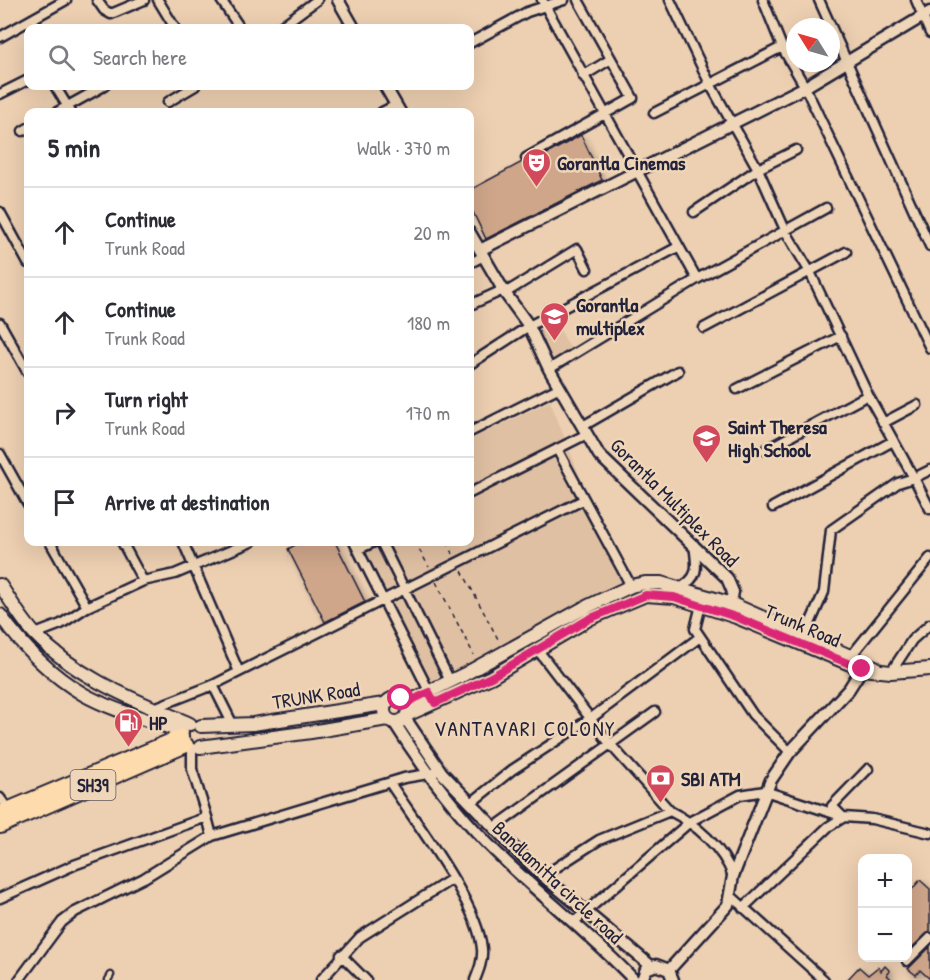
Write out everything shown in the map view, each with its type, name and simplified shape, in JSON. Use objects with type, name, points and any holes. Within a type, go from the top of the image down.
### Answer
[{"type":"main road","name":"Trunk Road","points":[[400,715],[432,697],[465,674],[582,609],[631,586],[653,583],[679,588],[864,666],[891,672]]},
{"type":"main road","points":[[0,585],[35,634],[83,673],[105,687],[154,708],[190,737]]},
{"type":"main road","name":"Trunk Road","points":[[432,697],[491,677],[589,619],[641,596],[659,594],[701,605],[730,609],[805,635],[851,656],[864,666]]},
{"type":"main road","points":[[0,615],[23,646],[52,672],[84,694],[190,737],[311,732],[400,715]]},
{"type":"main road","points":[[891,672],[930,669]]},
{"type":"main road","name":"TRUNK Road","points":[[190,737],[233,726],[384,704],[395,697],[400,715]]},
{"type":"main road","points":[[384,704],[383,709],[400,715]]},
{"type":"main road","name":"SH39","points":[[3,806],[190,737]]},
{"type":"main road","name":"SH39","points":[[0,826],[190,737]]},
{"type":"street","points":[[0,37],[66,0]]},
{"type":"street","points":[[97,0],[104,10],[111,14],[144,0]]},
{"type":"street","points":[[158,0],[173,24]]},
{"type":"street","points":[[220,0],[237,24]]},
{"type":"street","points":[[284,24],[317,0]]},
{"type":"street","points":[[338,0],[352,24]]},
{"type":"street","points":[[474,41],[543,3],[564,0]]},
{"type":"street","points":[[526,158],[633,98],[578,0]]},
{"type":"street","points":[[670,0],[710,84],[758,169],[786,232],[810,272],[868,395],[930,509]]},
{"type":"street","points":[[763,0],[782,47],[805,87],[930,348]]},
{"type":"street","points":[[819,0],[849,60],[929,242]]},
{"type":"street","points":[[916,0],[927,14],[930,33]]},
{"type":"street","points":[[543,3],[697,279]]},
{"type":"street","points":[[474,260],[482,253],[637,171],[805,87],[927,14]]},
{"type":"street","points":[[654,113],[782,47]]},
{"type":"street","points":[[583,76],[611,59]]},
{"type":"street","points":[[0,94],[24,82]]},
{"type":"street","points":[[58,90],[68,108]]},
{"type":"street","points":[[72,108],[98,90]]},
{"type":"street","points":[[168,102],[188,90]]},
{"type":"street","points":[[390,90],[398,108]]},
{"type":"street","points":[[694,212],[758,169],[796,150]]},
{"type":"street","points":[[549,369],[697,279],[826,208]]},
{"type":"street","points":[[0,212],[24,255]]},
{"type":"street","name":"Gorantla Multiplex Road","points":[[474,239],[504,291],[529,326],[549,369],[599,455],[730,582],[733,592],[730,609]]},
{"type":"street","points":[[474,361],[529,326],[678,247]]},
{"type":"street","points":[[474,303],[504,291],[577,249],[587,269]]},
{"type":"street","points":[[704,328],[846,252]]},
{"type":"street","points":[[0,323],[24,366]]},
{"type":"street","points":[[737,389],[841,336]]},
{"type":"street","points":[[474,491],[557,449],[678,372]]},
{"type":"street","points":[[474,430],[560,387]]},
{"type":"street","points":[[765,450],[868,395]]},
{"type":"street","points":[[883,423],[917,405]]},
{"type":"street","points":[[773,507],[893,441]]},
{"type":"street","points":[[557,449],[631,586]]},
{"type":"street","points":[[0,454],[24,497]]},
{"type":"street","points":[[805,635],[824,592],[831,530],[898,483],[930,470]]},
{"type":"street","points":[[154,708],[213,685],[583,500]]},
{"type":"street","points":[[679,588],[691,582],[696,574],[694,545]]},
{"type":"street","points":[[52,546],[87,607]]},
{"type":"street","points":[[124,546],[143,581]]},
{"type":"street","points":[[185,546],[239,672]]},
{"type":"street","points":[[35,634],[61,624],[87,607],[143,581],[175,574],[239,546]]},
{"type":"street","points":[[356,546],[432,697]]},
{"type":"street","points":[[383,546],[448,677]]},
{"type":"street","points":[[851,656],[930,558]]},
{"type":"street","points":[[701,605],[695,629],[753,715],[790,752]]},
{"type":"street","points":[[891,672],[912,640],[930,624]]},
{"type":"street","points":[[471,803],[513,770],[590,718],[700,637]]},
{"type":"street","points":[[537,649],[610,744],[670,811],[691,821],[728,863],[733,876]]},
{"type":"street","points":[[642,980],[651,966],[661,965],[671,975],[722,914],[730,895],[733,876],[765,791],[790,752],[843,695],[864,666]]},
{"type":"street","points":[[213,685],[233,726]]},
{"type":"street","points":[[495,827],[655,711]]},
{"type":"street","points":[[400,715],[435,773],[471,803],[543,876],[651,966]]},
{"type":"street","points":[[190,737],[192,769],[212,836]]},
{"type":"street","points":[[844,817],[831,806],[868,769]]},
{"type":"street","points":[[19,980],[62,922],[75,912],[144,878],[212,836],[404,778],[435,773]]},
{"type":"street","name":"Bandlamitta circle road","points":[[435,773],[495,851],[575,921],[634,980]]},
{"type":"street","points":[[390,783],[452,879],[480,936],[482,950],[480,968],[475,980]]},
{"type":"street","points":[[575,921],[691,821],[740,795],[765,791],[844,817],[872,819],[930,833]]},
{"type":"street","points":[[543,876],[599,840],[670,811]]},
{"type":"street","points":[[0,898],[74,865],[207,817]]},
{"type":"street","points":[[743,908],[828,827],[844,817]]},
{"type":"street","points":[[321,980],[341,955],[360,937],[452,879]]},
{"type":"street","points":[[730,895],[824,980]]},
{"type":"street","points":[[912,956],[930,938]]},
{"type":"street","points":[[341,955],[366,980]]},
{"type":"path","points":[[417,546],[478,662]]},
{"type":"path","points":[[449,546],[457,561]]},
{"type":"path","points":[[462,571],[503,649]]},
{"type":"shaded area","name":"Gorantla multiplex","points":[[555,321],[573,353],[554,362],[538,332]]},
{"type":"shaded area","points":[[550,401],[623,585],[432,686],[360,546],[474,546],[474,438]]},
{"type":"building","name":"Gorantla Cinemas","points":[[581,135],[602,180],[486,239],[474,214],[474,188],[522,162],[529,164]]},
{"type":"building","points":[[293,546],[337,546],[365,602],[325,622],[288,549]]},
{"type":"building","points":[[920,880],[930,889],[930,932],[912,947],[912,908],[912,889]]},
{"type":"building","points":[[930,947],[930,979],[920,970],[916,975],[908,969]]},
{"type":"building","points":[[885,966],[890,971],[887,975],[892,980],[847,980],[859,967],[868,975],[878,967],[881,971]]},
{"type":"place","name":"Gorantla Cinemas","points":[[536,188]]},
{"type":"place","name":"Gorantla multiplex","points":[[555,342]]},
{"type":"place","name":"Saint Theresa High School","points":[[707,464]]},
{"type":"place","name":"HP","points":[[128,748]]},
{"type":"place","name":"SBI ATM","points":[[660,804]]},
{"type":"district","name":"VANTAVARI COLONY","points":[[525,728]]},
{"type":"route","points":[[401,698],[406,703],[429,692],[435,703],[491,677],[589,619],[635,598],[659,594],[736,617],[845,664],[862,669]]}]
